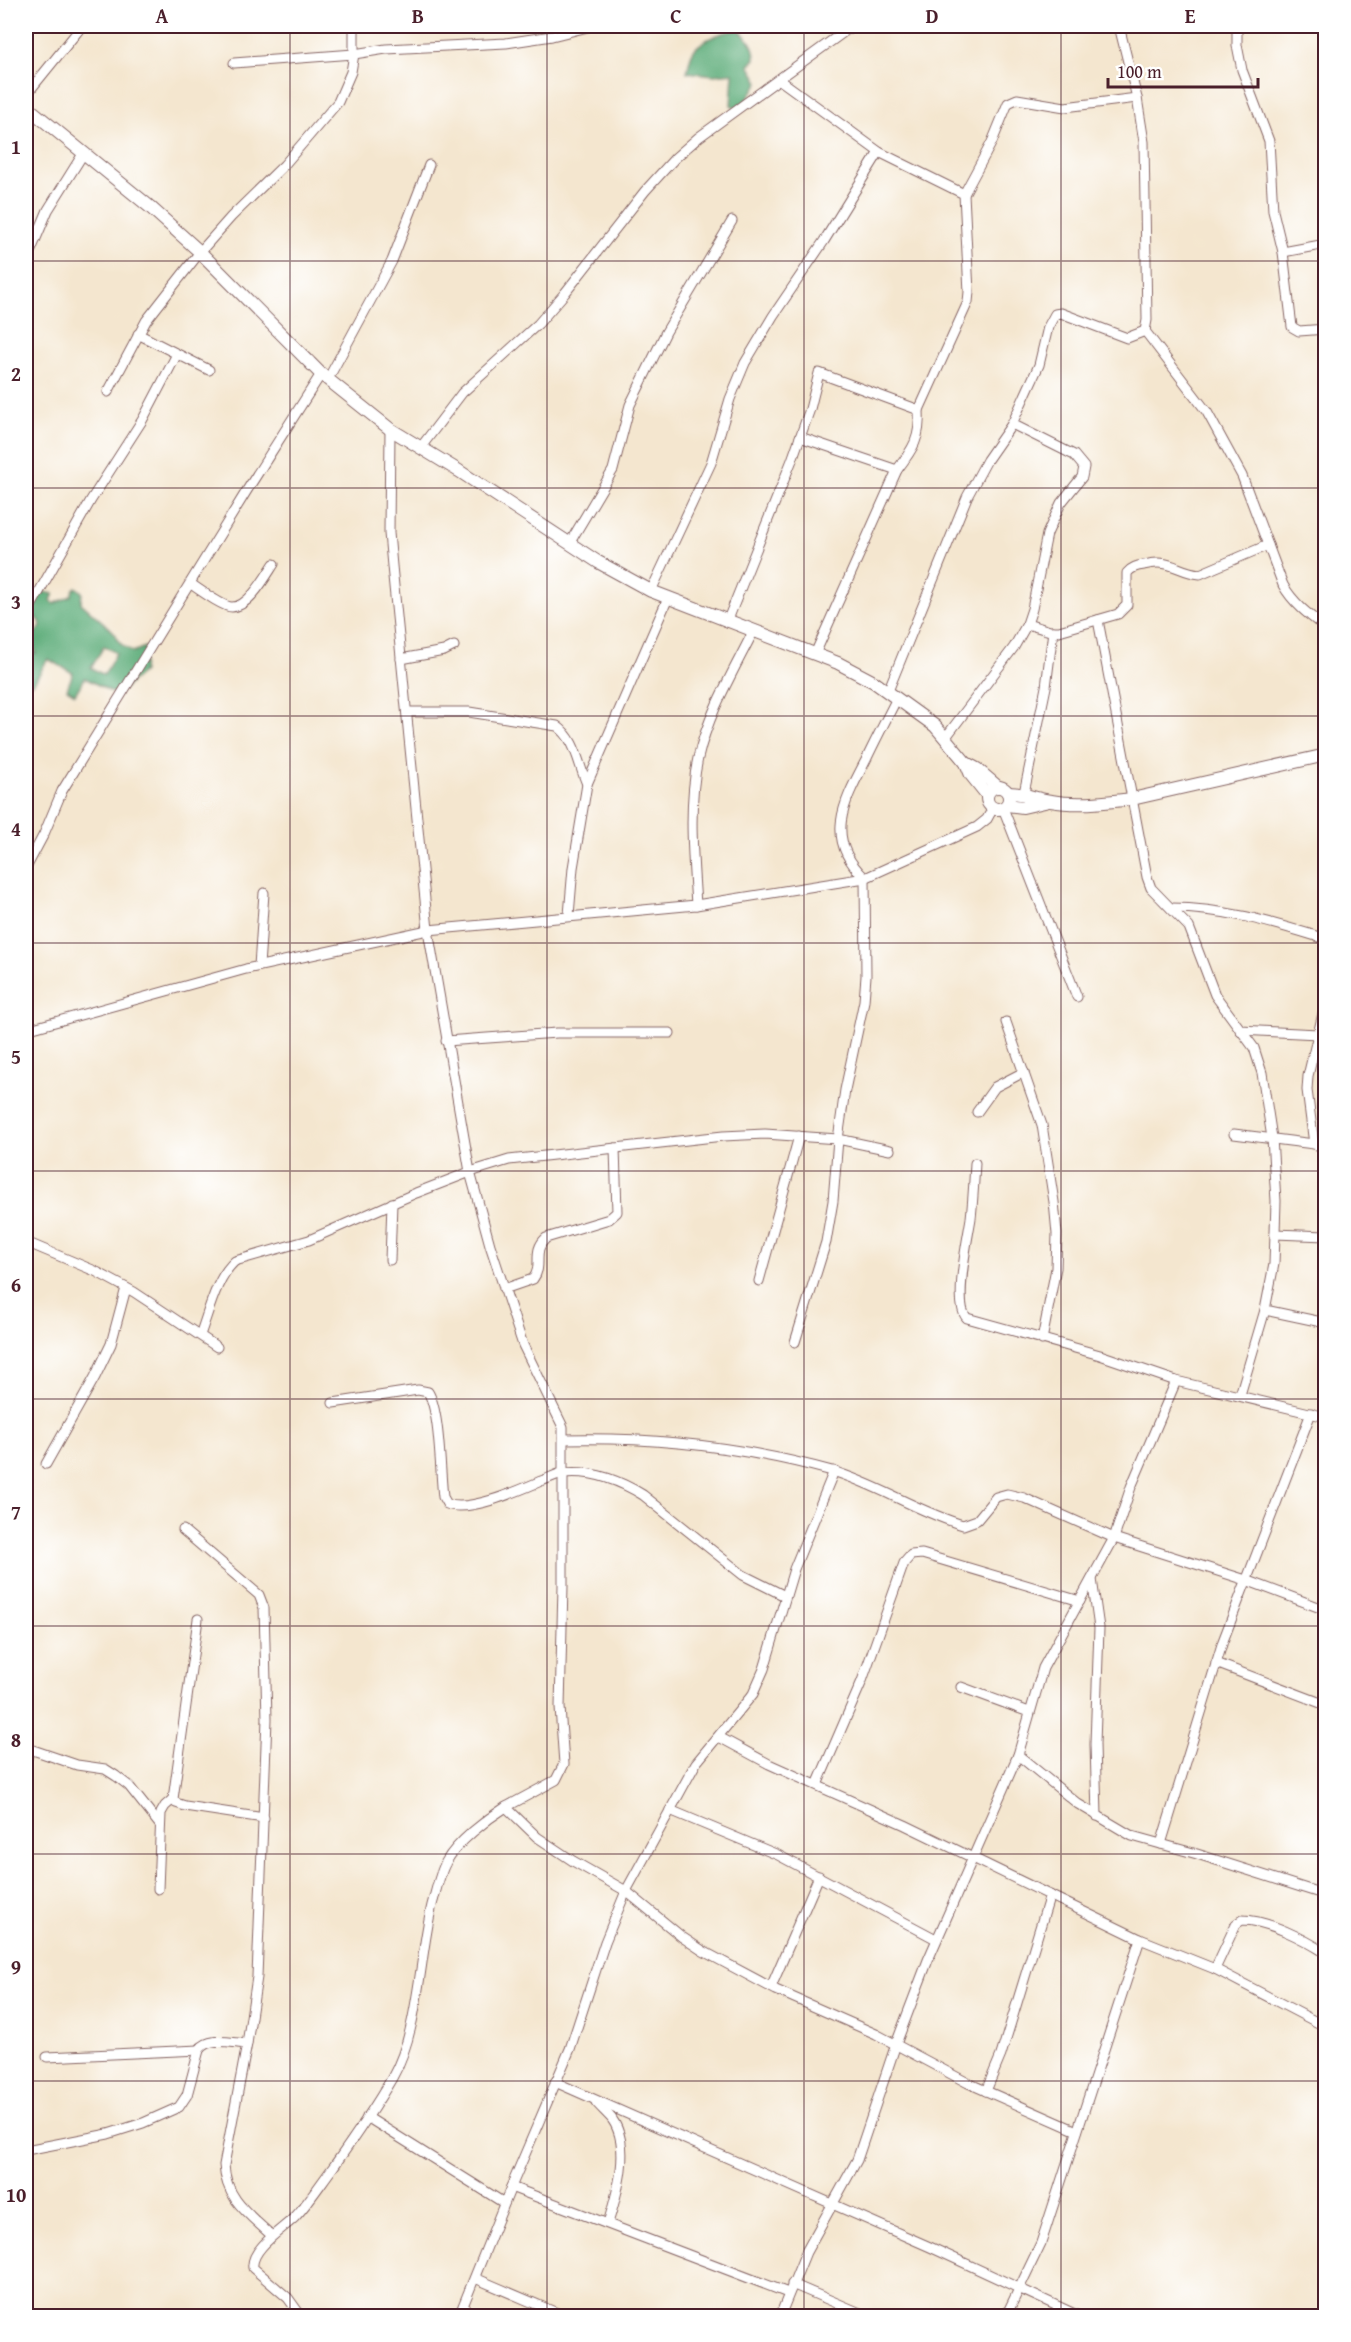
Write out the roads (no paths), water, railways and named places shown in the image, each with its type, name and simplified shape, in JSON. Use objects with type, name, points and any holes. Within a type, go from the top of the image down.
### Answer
[{"type":"street","points":[[26,95],[82,26]]},
{"type":"street","points":[[108,392],[138,334],[200,252],[225,223],[284,165],[338,102],[349,79],[354,54],[354,26]]},
{"type":"street","points":[[234,63],[354,54],[386,49],[530,40],[592,26]]},
{"type":"street","points":[[421,447],[462,393],[530,332],[565,293],[645,191],[675,158],[699,137],[852,26]]},
{"type":"street","points":[[1119,26],[1137,98],[1144,142],[1147,320],[1144,331]]},
{"type":"street","points":[[1237,26],[1237,45],[1242,70],[1269,141],[1273,211],[1283,252],[1292,327],[1299,330],[1326,329]]},
{"type":"street","points":[[780,80],[879,152],[964,194]]},
{"type":"street","points":[[815,654],[897,470],[914,448],[920,425],[919,410],[968,302],[964,194],[992,142],[1008,103],[1017,99],[1065,107],[1137,98]]},
{"type":"street","points":[[26,106],[150,207],[200,252],[325,377],[390,429],[569,544],[651,591],[815,654],[858,673],[918,712],[946,737],[966,763],[977,769],[999,799],[1077,996]]},
{"type":"street","points":[[651,591],[714,456],[730,399],[745,363],[879,152]]},
{"type":"street","points":[[26,262],[48,210],[83,154]]},
{"type":"street","points":[[26,868],[44,834],[47,822],[62,791],[249,487],[325,377],[392,261],[429,165]]},
{"type":"street","points":[[569,544],[612,470],[630,405],[645,373],[666,332],[732,221]]},
{"type":"street","points":[[1283,252],[1326,244]]},
{"type":"street","points":[[795,1342],[826,1242],[833,1201],[838,1139],[864,1001],[865,878],[849,861],[845,852],[841,816],[893,694],[968,497],[987,460],[1012,424],[1039,365],[1048,327],[1055,314],[1061,313],[1127,338],[1144,331]]},
{"type":"street","points":[[1144,331],[1207,412],[1242,476],[1289,596],[1297,606],[1326,628]]},
{"type":"street","points":[[138,334],[208,370]]},
{"type":"street","points":[[26,615],[91,500],[143,419],[177,354]]},
{"type":"street","points":[[727,622],[792,460],[819,373],[919,410]]},
{"type":"street","points":[[946,737],[1014,647],[1027,624],[1047,534],[1061,503],[1082,477],[1084,467],[1074,455],[1012,424]]},
{"type":"street","points":[[301,2316],[291,2301],[254,2268],[254,2258],[272,2236],[296,2216],[393,2077],[411,2025],[426,1932],[438,1882],[446,1862],[456,1848],[506,1807],[556,1780],[564,1764],[560,1707],[563,1427],[530,1361],[504,1289],[470,1172],[446,1041],[428,930],[400,659],[389,533],[390,429]]},
{"type":"street","points":[[800,437],[897,470]]},
{"type":"street","points":[[1027,624],[1053,631],[1118,614],[1127,605],[1128,573],[1134,567],[1164,562],[1200,574],[1268,545]]},
{"type":"street","points":[[190,584],[233,608],[244,603],[258,588],[274,564]]},
{"type":"street","points":[[568,915],[587,784],[668,598]]},
{"type":"street","points":[[1098,620],[1151,888],[1189,927],[1215,996],[1254,1048],[1259,1060],[1272,1138],[1276,1201],[1274,1264],[1265,1310],[1240,1395]]},
{"type":"street","points":[[1024,793],[1044,698],[1053,631]]},
{"type":"street","points":[[696,905],[692,811],[693,785],[699,756],[706,732],[753,632]]},
{"type":"street","points":[[400,659],[444,651],[454,646]]},
{"type":"street","points":[[407,712],[469,712],[557,726],[566,732],[572,741],[587,784]]},
{"type":"street","points":[[26,1030],[259,966],[428,930],[568,915],[696,905],[865,878],[977,827],[987,819],[999,799],[1024,793],[1049,801],[1092,803],[1132,799],[1325,753]]},
{"type":"street","points":[[999,799],[1023,807],[1049,801]]},
{"type":"street","points":[[259,966],[264,893]]},
{"type":"street","points":[[1171,908],[1203,908],[1230,912],[1326,939]]},
{"type":"street","points":[[1314,1143],[1307,1090],[1308,1076],[1322,1036],[1326,1001]]},
{"type":"street","points":[[1006,1022],[1042,1125],[1054,1202],[1057,1234],[1056,1268],[1042,1340]]},
{"type":"street","points":[[1240,1030],[1322,1036]]},
{"type":"street","points":[[446,1041],[557,1033],[670,1033]]},
{"type":"street","points":[[977,1112],[995,1087],[1024,1072]]},
{"type":"street","points":[[200,1335],[222,1277],[235,1261],[309,1240],[392,1203],[470,1172],[509,1160],[723,1136],[765,1134],[838,1139],[890,1150]]},
{"type":"street","points":[[1234,1134],[1314,1143],[1326,1148]]},
{"type":"street","points":[[759,1281],[799,1136]]},
{"type":"street","points":[[504,1289],[528,1282],[536,1275],[537,1251],[546,1238],[609,1218],[616,1212],[615,1148]]},
{"type":"street","points":[[975,1163],[971,1220],[963,1271],[962,1311],[967,1318],[1100,1355],[1176,1381],[1326,1417]]},
{"type":"street","points":[[390,1260],[392,1203]]},
{"type":"street","points":[[1275,1234],[1326,1236]]},
{"type":"street","points":[[26,1242],[95,1271],[126,1288],[217,1347]]},
{"type":"street","points":[[46,1464],[111,1344],[126,1288]]},
{"type":"street","points":[[1265,1310],[1326,1323]]},
{"type":"street","points":[[780,2316],[806,2252],[857,2160],[896,2044],[936,1939],[1018,1755],[1044,1668],[1114,1538],[1131,1487],[1176,1381]]},
{"type":"street","points":[[333,1402],[418,1390],[428,1392],[439,1443],[442,1497],[447,1504],[452,1506],[497,1499],[562,1473],[604,1476],[625,1484],[643,1495],[743,1575],[785,1596]]},
{"type":"street","points":[[1161,1844],[1216,1663],[1311,1413]]},
{"type":"street","points":[[564,1439],[625,1439],[704,1445],[834,1471],[963,1525],[977,1520],[996,1497],[1007,1494],[1024,1498],[1114,1538],[1246,1580],[1326,1610]]},
{"type":"street","points":[[459,2316],[504,2203],[570,2049],[605,1942],[626,1891],[696,1763],[748,1702],[759,1683],[794,1569],[834,1471]]},
{"type":"street","points":[[183,1530],[248,1584],[262,1601],[267,1719],[257,1977],[224,2165],[225,2181],[229,2191],[239,2205],[272,2236]]},
{"type":"street","points":[[817,1785],[862,1681],[904,1563],[911,1555],[922,1554],[1080,1601]]},
{"type":"street","points":[[1092,1578],[1099,1628],[1095,1744],[1097,1816]]},
{"type":"street","points":[[158,1889],[161,1813],[173,1798],[198,1619]]},
{"type":"street","points":[[1216,1663],[1326,1705]]},
{"type":"street","points":[[961,1687],[1029,1712]]},
{"type":"street","points":[[719,1737],[769,1764],[1140,1939],[1215,1969],[1326,2027]]},
{"type":"street","points":[[26,1761],[28,1748],[77,1765],[105,1769],[129,1786],[160,1826]]},
{"type":"street","points":[[1018,1755],[1060,1790],[1097,1816],[1132,1836],[1326,1895]]},
{"type":"street","points":[[173,1798],[176,1803],[184,1806],[264,1818]]},
{"type":"street","points":[[506,1807],[537,1837],[573,1861],[626,1891],[689,1942],[771,1987],[854,2023],[986,2091],[1077,2131]]},
{"type":"street","points":[[670,1810],[764,1849],[936,1939]]},
{"type":"street","points":[[771,1987],[819,1876]]},
{"type":"street","points":[[986,2091],[1002,2055],[1050,1895]]},
{"type":"street","points":[[1215,1969],[1236,1924],[1242,1920],[1262,1923],[1295,1936],[1326,1953]]},
{"type":"street","points":[[1006,2316],[1041,2243],[1140,1939]]},
{"type":"street","points":[[26,2150],[108,2134],[179,2107],[187,2095],[199,2050],[206,2043],[247,2044]]},
{"type":"street","points":[[47,2057],[199,2050]]},
{"type":"street","points":[[555,2082],[909,2237],[1079,2316]]},
{"type":"street","points":[[592,2098],[612,2120],[621,2145],[621,2163],[614,2206],[608,2223]]},
{"type":"street","points":[[367,2117],[504,2203]]},
{"type":"street","points":[[511,2187],[867,2316]]},
{"type":"street","points":[[475,2278],[564,2316]]}]
